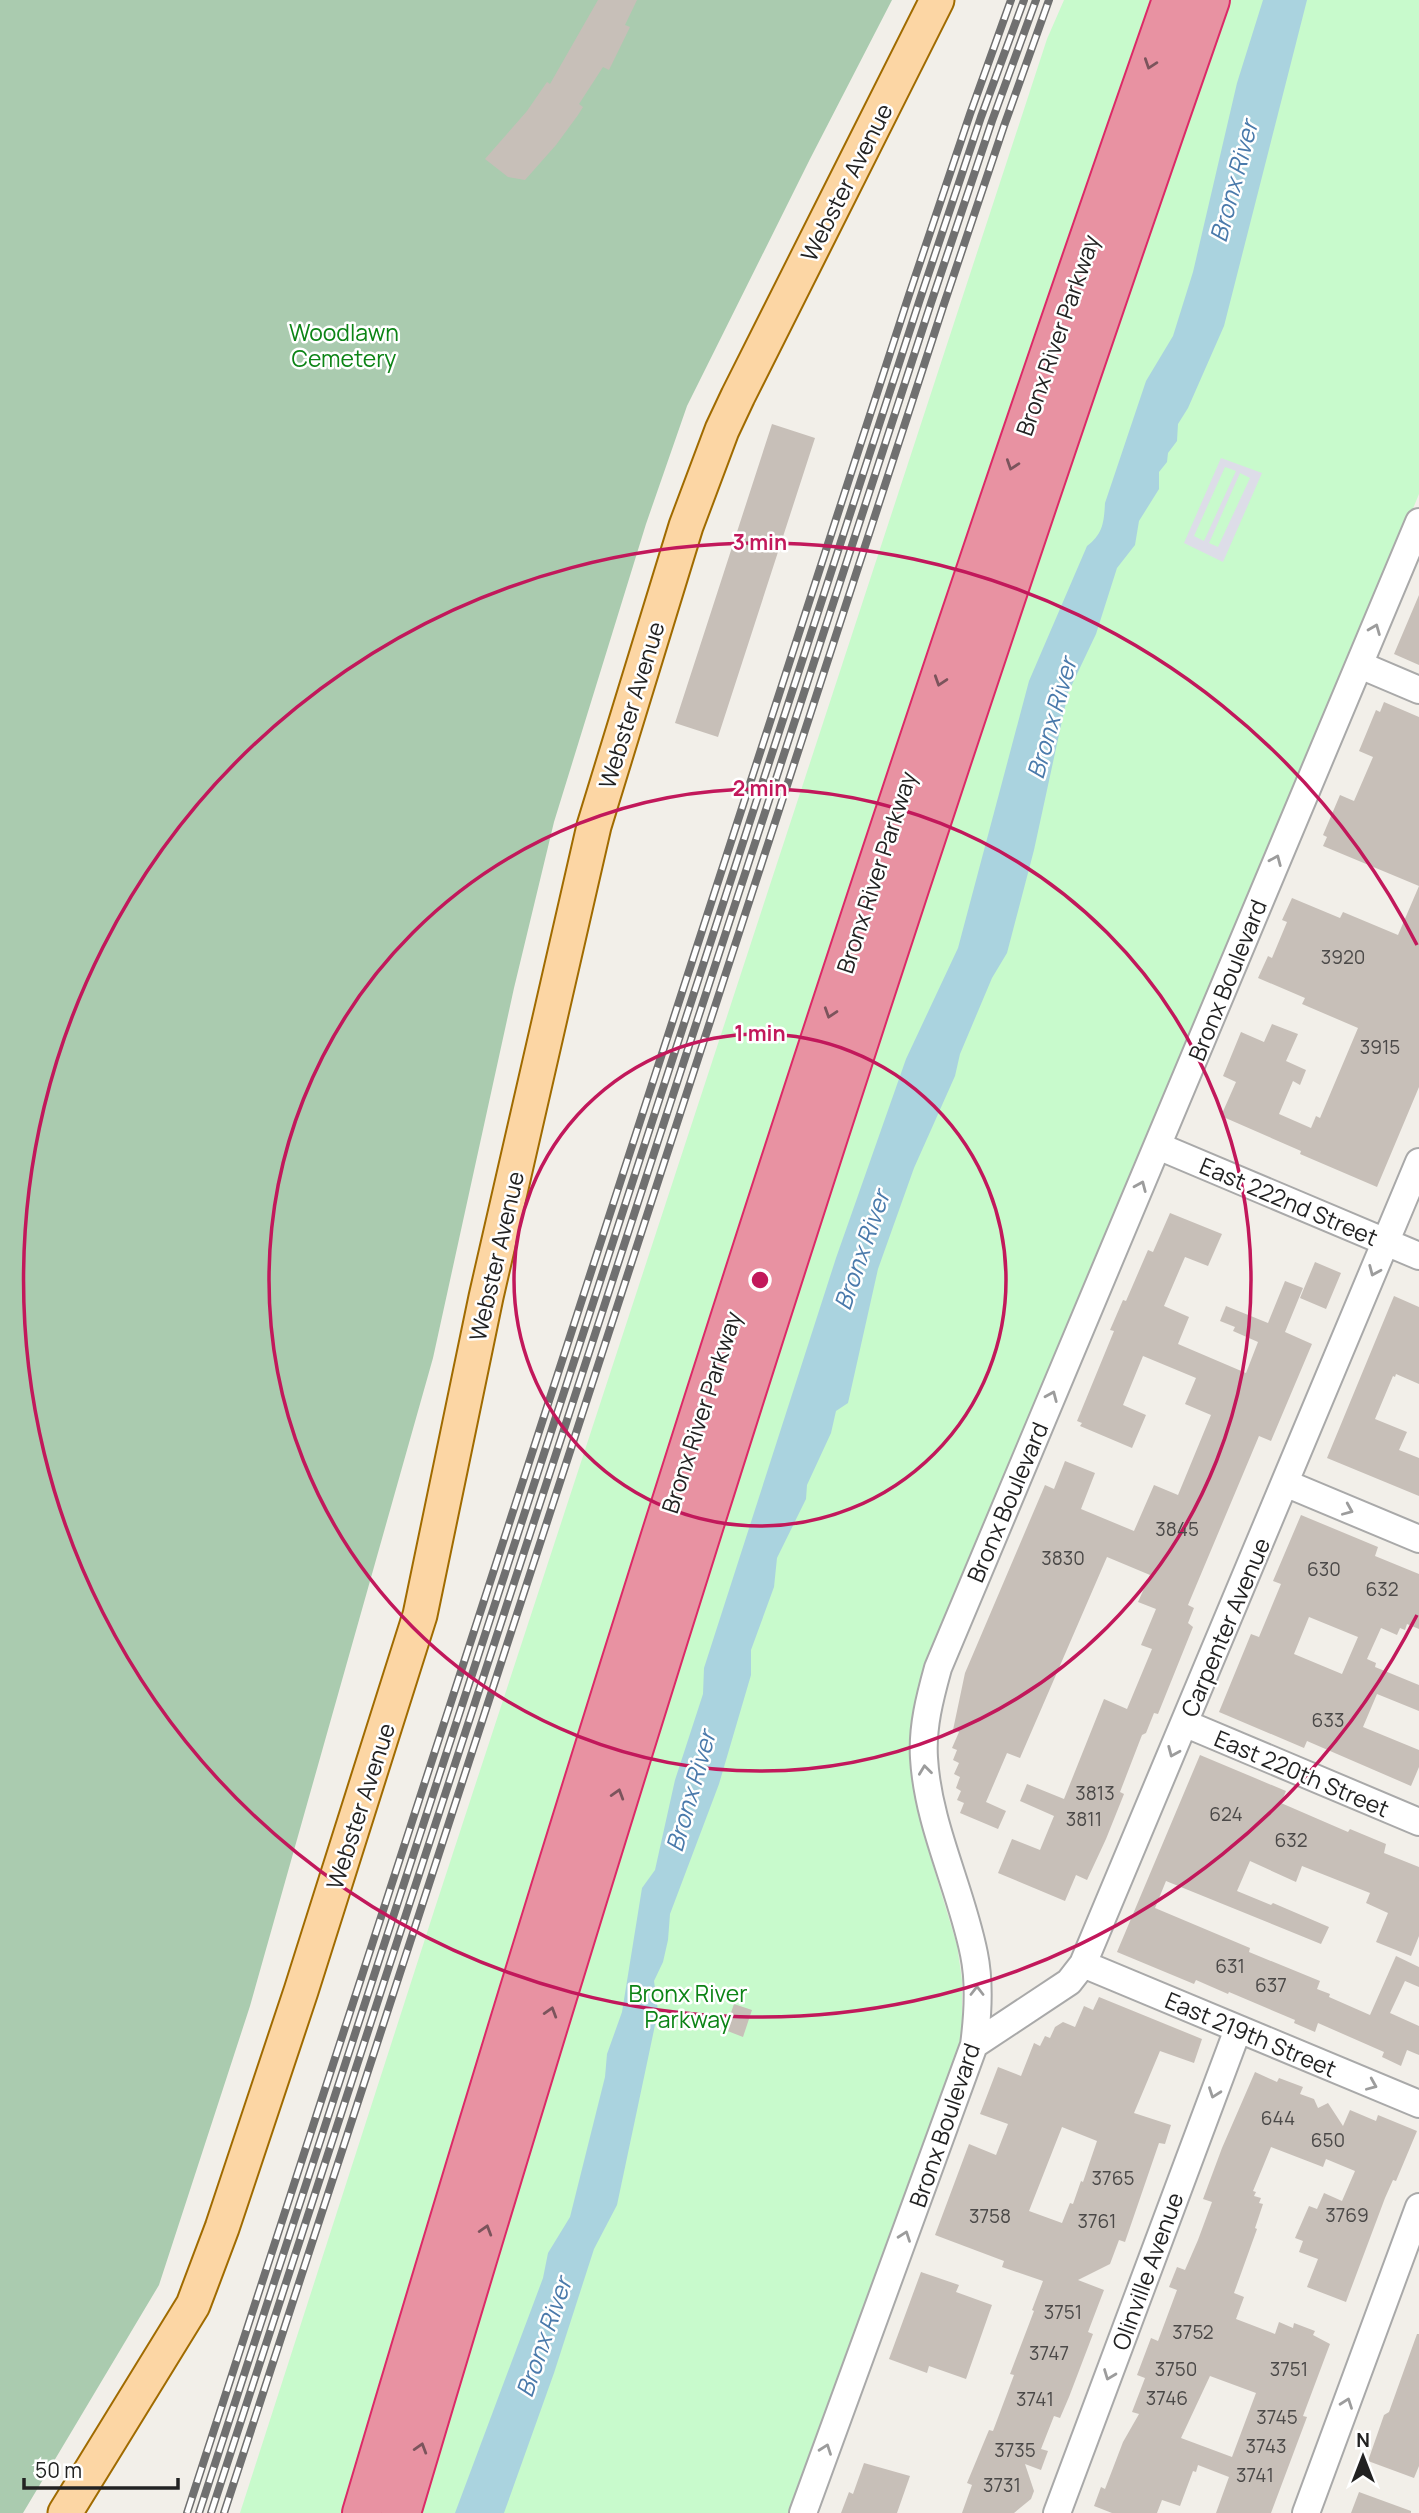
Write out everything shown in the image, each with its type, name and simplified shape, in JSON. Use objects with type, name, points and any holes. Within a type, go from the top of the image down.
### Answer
[{"type":"highway","name":"Bronx River Parkway","points":[[362,2513],[559,1863],[752,1250],[975,575],[1172,0]]},
{"type":"highway","name":"Bronx River Parkway","points":[[401,2513],[594,1872],[800,1221],[1020,552],[1210,0]]},
{"type":"main road","name":"Webster Avenue","points":[[65,2513],[193,2305],[222,2228],[301,1991],[416,1628],[486,1297],[583,866],[614,756],[689,516],[738,396],[937,0]]},
{"type":"street","name":"Bronx Boulevard","points":[[803,2513],[974,2045],[977,2000],[975,1958],[928,1791],[923,1748],[929,1704],[945,1649],[1419,522]]},
{"type":"street","points":[[1360,665],[1419,690]]},
{"type":"street","name":"East 222nd Street","points":[[1158,1146],[1419,1256]]},
{"type":"street","name":"Carpenter Avenue","points":[[974,2045],[1069,1982],[1083,1964],[1419,1162]]},
{"type":"street","points":[[1285,1483],[1419,1539]]},
{"type":"street","name":"East 220th Street","points":[[1184,1723],[1419,1822]]},
{"type":"street","name":"East 219th Street","points":[[1083,1964],[1419,2104]]},
{"type":"street","name":"Olinville Avenue","points":[[1057,2513],[1238,2029]]},
{"type":"street","points":[[1306,2513],[1419,2207]]},
{"type":"green space","name":"Woodlawn Cemetery","points":[[0,0],[892,0],[687,406],[646,524],[554,822],[514,988],[433,1358],[250,2006],[159,2285],[23,2513],[0,2513]]},
{"type":"green space","name":"Bronx River Parkway","points":[[1064,0],[1419,0],[1419,494],[1268,863],[915,1764],[919,1813],[925,1839],[957,1945],[962,1980],[962,2043],[790,2513],[240,2513],[434,1911],[1047,39]]},
{"type":"shaded area","points":[[1221,458],[1262,473],[1223,562],[1184,543]],"holes":[[[1225,467],[1236,471],[1204,541],[1194,536]],[[1240,473],[1250,478],[1218,547],[1209,543]]]},
{"type":"water","name":"Bronx River","points":[[1263,0],[1307,0],[1224,326],[1188,408],[1178,424],[1177,441],[1159,472],[1159,489],[1139,521],[1135,545],[1117,568],[1096,634],[1068,693],[1034,850],[1007,953],[992,978],[960,1054],[955,1076],[914,1168],[878,1269],[848,1403],[836,1411],[831,1433],[807,1485],[806,1499],[777,1558],[774,1587],[751,1650],[751,1675],[719,1784],[670,1914],[663,1962],[654,1981],[658,2011],[617,2205],[594,2249],[554,2373],[504,2513],[455,2513],[543,2278],[548,2253],[570,2217],[605,2077],[607,2054],[622,2012],[642,1888],[655,1870],[675,1780],[703,1694],[704,1668],[836,1258],[906,1059],[958,948],[1029,681],[1087,546],[1102,527],[1105,503],[1146,381],[1173,336],[1193,272],[1237,83]]},
{"type":"building","points":[[598,0],[637,0],[625,25],[630,27],[609,70],[603,67],[579,104],[583,107],[578,115],[525,180],[508,177],[485,159],[527,111],[547,82],[550,84]]},
{"type":"building","points":[[772,424],[815,438],[718,737],[675,723]]},
{"type":"building","points":[[1419,595],[1419,665],[1394,654]]},
{"type":"building","points":[[1384,702],[1419,717],[1419,886],[1323,846],[1327,837],[1323,835],[1340,795],[1354,801],[1373,757],[1359,751],[1376,710],[1380,712]]},
{"type":"building","points":[[1419,886],[1419,1087],[1377,1187],[1221,1116],[1236,1082],[1223,1076],[1241,1032],[1264,1042],[1272,1024],[1298,1034],[1286,1061],[1306,1070],[1300,1085],[1293,1081],[1279,1114],[1311,1128],[1316,1116],[1320,1118],[1358,1028],[1302,1004],[1305,998],[1258,978],[1268,956],[1272,958],[1287,922],[1282,920],[1292,898],[1340,918],[1343,912],[1398,935]]},
{"type":"building","points":[[1170,1213],[1222,1234],[1208,1266],[1185,1257],[1164,1306],[1189,1317],[1178,1344],[1246,1373],[1258,1342],[1233,1331],[1235,1327],[1220,1321],[1226,1306],[1268,1323],[1285,1281],[1303,1288],[1285,1332],[1312,1344],[1271,1441],[1259,1436],[1188,1605],[1194,1608],[1188,1623],[1193,1627],[1158,1714],[1154,1713],[1146,1733],[1142,1735],[1120,1792],[1124,1794],[1106,1839],[1087,1880],[1076,1875],[1065,1901],[998,1873],[1012,1839],[1040,1850],[1054,1816],[1020,1801],[1027,1784],[1064,1799],[1104,1699],[1127,1709],[1152,1649],[1141,1645],[1156,1609],[1138,1602],[1150,1575],[1107,1557],[1020,1758],[1007,1753],[986,1802],[1006,1811],[998,1829],[960,1813],[964,1803],[957,1800],[961,1791],[956,1788],[960,1777],[954,1774],[959,1763],[953,1760],[957,1750],[952,1748],[959,1732],[953,1730],[965,1673],[1045,1485],[1054,1489],[1065,1461],[1095,1473],[1081,1509],[1134,1531],[1154,1485],[1178,1495],[1211,1415],[1185,1404],[1196,1378],[1143,1356],[1123,1405],[1146,1415],[1132,1448],[1080,1426],[1082,1423],[1077,1421],[1114,1331],[1110,1330],[1123,1300],[1126,1301],[1148,1250],[1153,1252]]},
{"type":"building","points":[[1315,1262],[1341,1273],[1326,1309],[1300,1298]]},
{"type":"building","points":[[1394,1296],[1419,1307],[1419,1384],[1396,1374],[1393,1376],[1375,1419],[1407,1432],[1399,1450],[1419,1458],[1419,1496],[1327,1458]]},
{"type":"building","points":[[1301,1515],[1378,1547],[1375,1556],[1419,1574],[1419,1629],[1407,1624],[1405,1630],[1400,1628],[1397,1635],[1381,1628],[1367,1659],[1376,1663],[1375,1667],[1419,1685],[1419,1711],[1377,1694],[1363,1727],[1419,1750],[1419,1767],[1411,1786],[1307,1741],[1304,1748],[1219,1712],[1251,1634],[1259,1637],[1281,1584],[1273,1581]],"holes":[[[1309,1617],[1358,1637],[1342,1674],[1294,1654]]]},
{"type":"building","points":[[1200,1755],[1286,1791],[1281,1803],[1348,1832],[1350,1829],[1386,1844],[1384,1853],[1419,1867],[1419,1936],[1411,1956],[1376,1942],[1388,1913],[1366,1903],[1370,1893],[1302,1866],[1296,1882],[1250,1861],[1237,1891],[1329,1927],[1321,1944],[1166,1881],[1155,1908],[1250,1948],[1249,1952],[1320,1981],[1317,1989],[1370,2015],[1396,1956],[1419,1967],[1419,1987],[1405,1981],[1390,2013],[1419,2026],[1419,2055],[1407,2050],[1401,2066],[1382,2057],[1384,2052],[1318,2023],[1315,2032],[1294,2023],[1295,2020],[1229,1992],[1228,1994],[1196,1980],[1194,1984],[1117,1952]]},
{"type":"building","points":[[1099,1997],[1202,2039],[1194,2063],[1160,2051],[1134,2113],[1171,2125],[1165,2144],[1159,2143],[1125,2242],[1119,2240],[1110,2264],[1078,2280],[1104,2290],[1088,2332],[1093,2334],[1069,2397],[1060,2418],[1054,2416],[1041,2449],[1048,2451],[1041,2470],[1025,2464],[1034,2491],[1031,2499],[1014,2513],[962,2513],[972,2485],[967,2483],[989,2430],[993,2431],[1014,2375],[1010,2374],[1043,2281],[1002,2267],[1004,2261],[935,2235],[969,2144],[996,2155],[1008,2124],[980,2114],[998,2067],[1021,2076],[1034,2043],[1040,2046],[1045,2036],[1050,2038],[1055,2027],[1063,2022],[1075,2027],[1084,2006],[1093,2010]],"holes":[[[1062,2127],[1097,2141],[1083,2182],[1081,2181],[1073,2204],[1070,2203],[1062,2223],[1029,2211]]]},
{"type":"building","points":[[734,2004],[752,2010],[743,2037],[725,2030]]},
{"type":"building","points":[[1255,2072],[1277,2082],[1279,2078],[1303,2087],[1300,2094],[1314,2099],[1318,2108],[1328,2103],[1343,2126],[1350,2110],[1376,2121],[1378,2115],[1417,2131],[1396,2181],[1393,2180],[1385,2198],[1346,2302],[1307,2287],[1318,2259],[1299,2252],[1303,2241],[1295,2238],[1309,2206],[1317,2209],[1324,2193],[1342,2201],[1355,2171],[1326,2159],[1323,2167],[1271,2147],[1253,2191],[1256,2192],[1254,2196],[1261,2198],[1259,2203],[1263,2204],[1234,2293],[1244,2297],[1236,2319],[1275,2334],[1279,2322],[1293,2328],[1294,2323],[1315,2331],[1313,2335],[1330,2344],[1303,2416],[1307,2417],[1271,2513],[1216,2513],[1229,2477],[1198,2465],[1196,2472],[1193,2471],[1180,2506],[1162,2500],[1157,2513],[1112,2513],[1094,2506],[1101,2487],[1105,2489],[1123,2442],[1139,2414],[1132,2412],[1145,2378],[1137,2375],[1151,2338],[1158,2341],[1177,2290],[1169,2287],[1177,2267],[1185,2270],[1198,2240],[1212,2202],[1203,2199]],"holes":[[[1210,2376],[1256,2393],[1232,2457],[1181,2438]]]},
{"type":"building","points":[[921,2272],[959,2285],[956,2292],[992,2305],[966,2379],[929,2366],[927,2373],[889,2359]]},
{"type":"building","points":[[1417,2334],[1419,2466],[1414,2478],[1368,2461]]},
{"type":"building","points":[[864,2463],[910,2476],[897,2513],[841,2513],[849,2492],[853,2494]]},
{"type":"building","points":[[1359,2492],[1411,2511],[1411,2513],[1351,2513]]},
{"type":"railway","points":[[187,2513],[909,295],[1011,0]]},
{"type":"railway","points":[[199,2513],[920,299],[981,117],[1024,0]]},
{"type":"railway","points":[[211,2513],[931,303],[1036,0]]},
{"type":"railway","points":[[224,2513],[943,307],[1049,0]]}]
